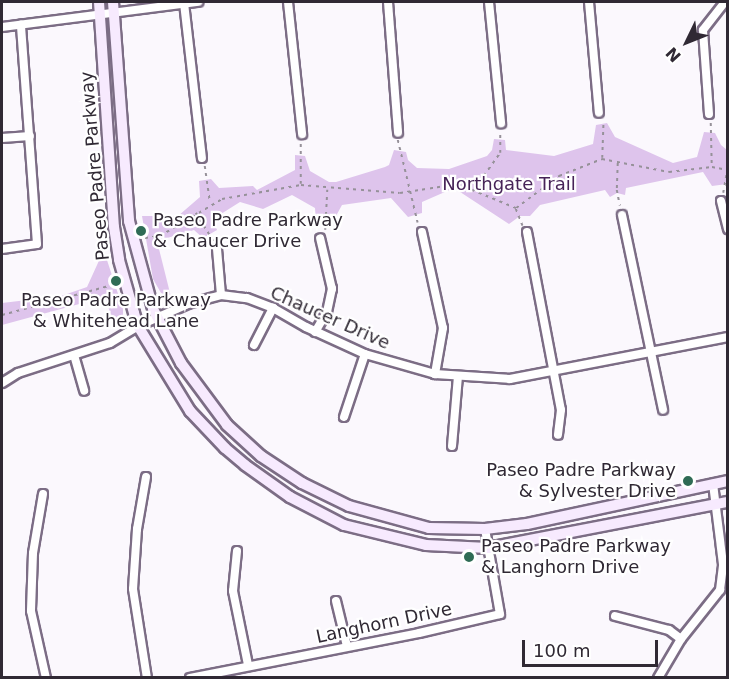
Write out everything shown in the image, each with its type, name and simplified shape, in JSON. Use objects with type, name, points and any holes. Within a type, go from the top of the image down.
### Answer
[{"type":"main road","name":"Paseo Padre Parkway","points":[[99,2],[114,227],[124,280],[138,326],[176,392],[206,429],[244,465],[290,497],[344,525],[387,538],[426,545],[488,548],[722,503]]},
{"type":"main road","name":"Paseo Padre Parkway","points":[[114,7],[132,234],[156,318],[181,363],[227,425],[261,456],[283,472],[327,497],[383,517],[429,528],[485,529],[527,524],[728,481]]},
{"type":"street","points":[[2,27],[100,15],[114,7],[198,2]]},
{"type":"street","points":[[288,2],[302,134]]},
{"type":"street","points":[[388,2],[398,133]]},
{"type":"street","points":[[489,2],[501,123]]},
{"type":"street","points":[[589,2],[599,112]]},
{"type":"street","points":[[709,114],[703,30],[725,2]]},
{"type":"street","points":[[184,3],[202,158]]},
{"type":"street","points":[[2,249],[37,244],[21,25]]},
{"type":"street","points":[[2,138],[30,136]]},
{"type":"street","points":[[722,201],[728,229]]},
{"type":"street","points":[[622,215],[663,410]]},
{"type":"street","points":[[422,232],[443,328],[435,374]]},
{"type":"street","points":[[527,232],[561,410],[558,435]]},
{"type":"street","points":[[315,332],[327,312],[332,289],[320,238]]},
{"type":"street","points":[[217,249],[221,295]]},
{"type":"street","name":"Chaucer Drive","points":[[2,383],[18,373],[110,343],[138,326],[188,304],[221,295],[247,298],[273,308],[315,332],[365,354],[435,374],[458,376],[510,379],[728,337]]},
{"type":"street","points":[[254,345],[273,308]]},
{"type":"street","points":[[344,417],[365,354]]},
{"type":"street","points":[[74,355],[84,391]]},
{"type":"street","points":[[452,446],[458,376]]},
{"type":"street","points":[[146,477],[137,529],[133,589],[147,678]]},
{"type":"street","points":[[658,678],[681,639],[724,590],[722,503],[713,484]]},
{"type":"street","points":[[43,494],[33,553],[31,611],[46,678]]},
{"type":"street","name":"Langhorn Drive","points":[[190,678],[500,614],[485,529]]},
{"type":"street","points":[[237,551],[233,591],[248,665]]},
{"type":"street","points":[[336,601],[347,646]]},
{"type":"street","points":[[615,616],[669,630],[681,639]]},
{"type":"path","points":[[599,112],[604,128],[602,159]]},
{"type":"path","points":[[709,114],[713,136],[712,167]]},
{"type":"path","points":[[474,189],[500,153],[501,123]]},
{"type":"path","points":[[398,133],[416,218],[422,232]]},
{"type":"path","points":[[301,185],[302,134]]},
{"type":"path","points":[[202,158],[207,175],[210,204]]},
{"type":"path","points":[[516,208],[559,176],[602,159],[677,173],[712,167],[727,170],[722,201]]},
{"type":"path","points":[[618,162],[617,190],[622,215]]},
{"type":"path","points":[[132,234],[154,238],[210,204],[301,185],[411,193],[452,183],[474,189],[516,208]]},
{"type":"path","points":[[320,238],[326,227],[327,188]]},
{"type":"path","points":[[516,208],[518,219],[527,232]]},
{"type":"path","points":[[196,212],[217,249]]},
{"type":"path","points":[[2,315],[72,298],[124,280]]},
{"type":"green space","name":"Northgate Trail","points":[[607,123],[615,137],[673,163],[697,157],[704,132],[715,133],[721,145],[727,150],[727,184],[712,186],[703,172],[626,188],[625,195],[617,193],[610,197],[605,190],[540,205],[530,216],[520,216],[509,224],[454,188],[422,202],[422,213],[408,217],[391,198],[342,205],[331,225],[316,222],[315,208],[292,195],[263,209],[240,202],[213,219],[217,230],[203,238],[194,230],[157,241],[171,297],[161,293],[153,279],[142,216],[178,216],[200,197],[199,181],[211,179],[219,188],[253,186],[257,190],[295,170],[295,155],[305,156],[310,171],[329,182],[336,182],[389,165],[394,150],[406,152],[408,160],[417,168],[449,169],[487,156],[492,150],[494,139],[505,140],[506,150],[554,156],[593,144],[596,125]]},
{"type":"green space","points":[[102,254],[105,254],[123,309],[123,316],[115,328],[105,297],[2,325],[2,303],[61,296],[87,287]]},
{"type":"place","name":"Paseo Padre Parkway & Chaucer Drive","points":[[141,231]]},
{"type":"place","name":"Paseo Padre Parkway & Whitehead Lane","points":[[116,281]]},
{"type":"place","name":"Paseo Padre Parkway & Sylvester Drive","points":[[688,481]]},
{"type":"place","name":"Paseo Padre Parkway & Langhorn Drive","points":[[469,557]]}]
